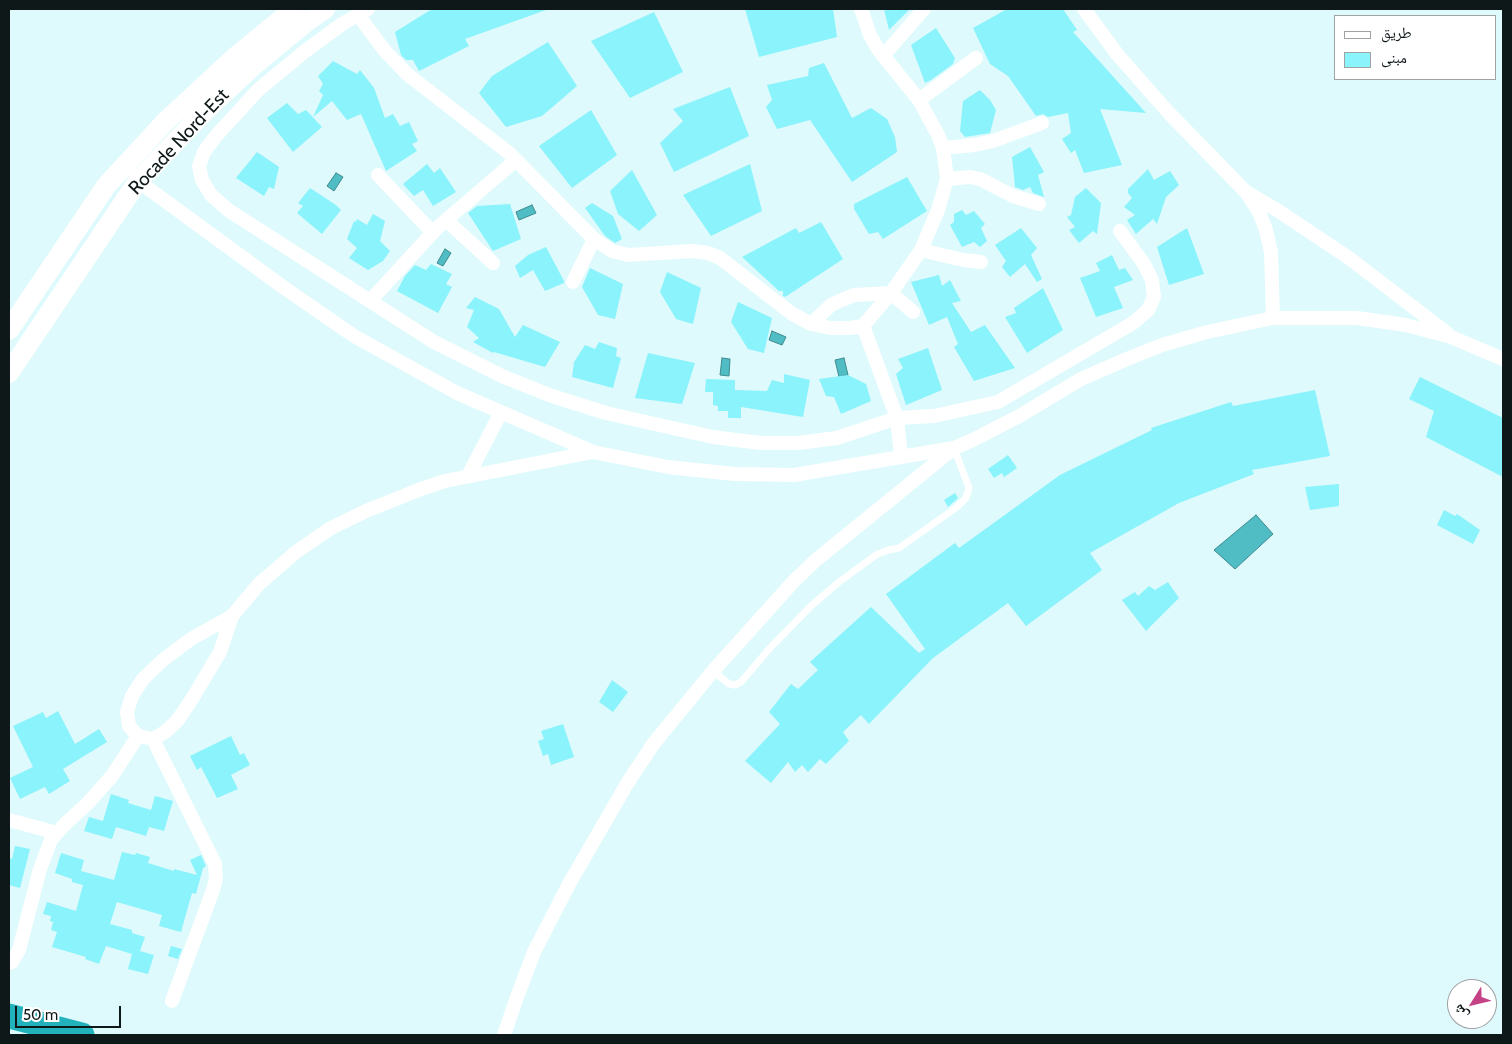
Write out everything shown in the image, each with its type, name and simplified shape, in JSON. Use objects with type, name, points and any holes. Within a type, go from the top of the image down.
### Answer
[{"type":"highway","points":[[9,1016],[82,1035]]},
{"type":"street","name":"Rocade Nord-Est","points":[[9,330],[106,186],[166,121],[234,58],[294,9]]},
{"type":"street","name":"Rocade Nord-Est","points":[[9,373],[138,180],[205,110],[253,66],[306,22],[325,9]]},
{"type":"street","points":[[862,9],[870,35],[883,56],[919,100],[938,135],[943,148],[947,179],[938,210],[921,250],[891,293],[863,326],[831,328],[811,324],[791,313],[720,258],[708,253],[692,251],[628,254],[612,251],[594,239],[516,160],[407,74],[385,51],[363,12],[342,24],[304,52],[258,90],[204,152],[199,166],[202,180],[211,195],[228,210],[434,342],[504,377],[552,396],[606,412],[713,437],[760,443],[798,443],[837,438],[898,418],[934,416],[998,402],[1133,323],[1148,310],[1154,297],[1152,280],[1144,264],[1120,231]]},
{"type":"street","points":[[883,56],[924,9]]},
{"type":"street","points":[[1084,9],[1117,54],[1168,112],[1246,192],[1259,212],[1271,252],[1273,318]]},
{"type":"street","points":[[919,100],[976,58]]},
{"type":"street","points":[[943,148],[993,141],[1042,123]]},
{"type":"street","points":[[370,301],[433,232],[516,160]]},
{"type":"street","points":[[378,175],[433,232]]},
{"type":"street","points":[[947,179],[970,177],[980,179],[1013,196],[1039,204]]},
{"type":"street","points":[[138,180],[283,287],[354,336],[457,393],[592,452],[668,467],[734,474],[794,475],[954,448],[1014,419],[1081,379],[1127,358],[1162,345],[1198,335],[1273,318],[1357,318],[1406,325],[1451,337],[1503,359]]},
{"type":"street","points":[[1246,192],[1277,210],[1349,258],[1451,337]]},
{"type":"street","points":[[446,220],[493,263]]},
{"type":"street","points":[[573,282],[594,239]]},
{"type":"street","points":[[921,250],[963,260],[981,262]]},
{"type":"street","points":[[811,324],[832,305],[854,295],[891,293],[913,312]]},
{"type":"street","points":[[863,326],[898,418],[901,457]]},
{"type":"street","points":[[468,476],[501,412]]},
{"type":"street","points":[[504,1035],[534,952],[569,884],[628,782],[654,743],[765,611],[816,560],[954,448]]},
{"type":"street","points":[[232,616],[220,652],[192,699],[171,726],[165,732],[152,739],[138,736],[129,726],[127,712],[132,696],[143,679],[162,660],[191,639],[232,616],[259,584],[296,552],[331,528],[366,511],[421,489],[468,476],[592,452]]},
{"type":"street","points":[[9,963],[12,962],[19,950],[40,869],[51,840],[88,804],[112,776],[138,736]]},
{"type":"street","points":[[152,739],[215,864],[216,878],[213,890],[172,1001]]},
{"type":"street","points":[[9,820],[57,833]]},
{"type":"lane","points":[[713,671],[729,684],[735,685],[740,682],[811,606],[839,582],[876,554],[899,548],[957,507],[966,498],[969,488],[954,448]]},
{"type":"water","points":[[336,173],[343,177],[334,191],[327,186]]},
{"type":"water","points":[[532,205],[536,213],[519,220],[516,212]]},
{"type":"water","points":[[445,249],[451,253],[443,266],[437,263]]},
{"type":"water","points":[[772,331],[786,337],[782,345],[769,340]]},
{"type":"water","points":[[722,358],[730,359],[729,376],[720,375]]},
{"type":"water","points":[[844,358],[848,375],[839,377],[835,360]]},
{"type":"water","points":[[1256,515],[1273,534],[1235,569],[1214,550]]},
{"type":"building","points":[[432,9],[546,10],[465,39],[469,46],[419,71],[413,60],[406,60],[401,55],[395,32]]},
{"type":"building","points":[[745,9],[833,9],[837,37],[759,57]]},
{"type":"building","points":[[884,9],[910,9],[889,30]]},
{"type":"building","points":[[1007,9],[1063,9],[1077,30],[1073,32],[1146,113],[1100,109],[1122,165],[1084,173],[1075,150],[1071,153],[1062,139],[1071,133],[1068,113],[1048,117],[1043,114],[1036,116],[1008,76],[990,64],[973,28]]},
{"type":"building","points":[[654,12],[683,72],[630,98],[591,41]]},
{"type":"building","points":[[936,28],[955,58],[953,64],[925,83],[911,45]]},
{"type":"building","points":[[548,42],[577,86],[542,116],[506,127],[479,93],[492,76]]},
{"type":"building","points":[[333,61],[357,74],[360,70],[374,88],[385,118],[393,114],[400,126],[409,122],[418,141],[412,144],[417,151],[386,171],[361,114],[347,120],[332,101],[313,117],[323,95],[319,91],[323,84],[318,76]]},
{"type":"building","points":[[824,63],[852,118],[871,108],[887,119],[895,137],[897,152],[852,182],[810,120],[777,129],[766,107],[772,100],[767,85],[808,76],[809,68]]},
{"type":"building","points":[[730,87],[749,136],[674,172],[660,143],[683,121],[673,109]]},
{"type":"building","points":[[980,90],[990,100],[996,110],[990,133],[965,137],[960,131],[963,101]]},
{"type":"building","points":[[287,103],[298,114],[306,110],[322,127],[293,152],[267,118]]},
{"type":"building","points":[[591,110],[617,155],[572,188],[539,146]]},
{"type":"building","points":[[1030,147],[1044,172],[1038,175],[1044,197],[1033,193],[1030,187],[1023,190],[1015,187],[1012,157]]},
{"type":"building","points":[[257,152],[279,167],[274,189],[269,187],[264,196],[236,178]]},
{"type":"building","points":[[427,164],[434,173],[440,168],[456,192],[433,206],[423,190],[414,196],[403,184]]},
{"type":"building","points":[[750,164],[762,211],[711,236],[683,195]]},
{"type":"building","points":[[1148,169],[1154,180],[1170,171],[1179,185],[1166,197],[1157,224],[1153,219],[1136,234],[1127,220],[1135,215],[1124,207],[1132,198],[1128,193],[1128,189]]},
{"type":"building","points":[[632,170],[657,215],[639,231],[618,214],[610,191]]},
{"type":"building","points":[[907,177],[927,211],[883,239],[878,232],[869,234],[854,209],[854,204]]},
{"type":"building","points":[[310,188],[341,210],[322,234],[297,213],[303,206],[298,203]]},
{"type":"building","points":[[1086,188],[1101,203],[1097,234],[1093,231],[1079,243],[1069,230],[1075,227],[1067,217],[1071,215],[1075,197]]},
{"type":"building","points":[[592,203],[613,216],[622,239],[615,243],[605,236],[585,208]]},
{"type":"building","points":[[510,204],[521,239],[493,251],[468,213],[477,206]]},
{"type":"building","points":[[962,210],[966,215],[974,211],[985,224],[981,228],[987,241],[980,247],[974,242],[962,247],[950,225],[954,222],[954,214]]},
{"type":"building","points":[[373,214],[385,221],[380,241],[390,251],[383,261],[368,270],[349,258],[357,248],[347,239],[354,221],[356,222],[357,219],[367,225]]},
{"type":"building","points":[[821,222],[843,259],[785,297],[783,296],[783,291],[779,291],[742,257],[796,228],[799,233]]},
{"type":"building","points":[[1021,228],[1037,248],[1031,255],[1042,279],[1037,282],[1025,264],[1010,277],[1002,267],[1006,261],[995,245]]},
{"type":"building","points":[[1187,228],[1204,274],[1169,285],[1157,247]]},
{"type":"building","points":[[546,247],[564,283],[545,291],[533,270],[520,278],[515,266],[528,255]]},
{"type":"building","points":[[1112,255],[1119,270],[1125,268],[1133,280],[1114,287],[1123,308],[1096,317],[1080,278],[1100,271],[1096,263]]},
{"type":"building","points":[[431,264],[452,274],[446,284],[452,287],[438,313],[397,291],[405,276],[415,265],[426,270]]},
{"type":"building","points":[[590,268],[623,284],[615,319],[598,315],[582,287]]},
{"type":"building","points":[[667,272],[701,288],[693,324],[676,319],[660,292]]},
{"type":"building","points":[[939,275],[942,286],[950,280],[961,301],[952,303],[971,332],[985,325],[1015,368],[974,381],[954,347],[958,344],[947,317],[929,325],[911,282]]},
{"type":"building","points":[[1043,288],[1063,330],[1027,353],[1005,317],[1016,313],[1014,308]]},
{"type":"building","points":[[475,297],[499,309],[515,337],[523,325],[560,342],[545,367],[493,353],[473,342],[479,338],[467,327],[474,310],[466,308]]},
{"type":"building","points":[[738,302],[772,318],[764,353],[748,349],[731,322]]},
{"type":"building","points":[[599,342],[617,348],[616,356],[621,358],[613,388],[572,377],[574,362],[585,345],[595,349]]},
{"type":"building","points":[[928,348],[942,390],[906,405],[896,374],[903,368],[898,359]]},
{"type":"building","points":[[648,353],[695,363],[682,404],[635,398]]},
{"type":"building","points":[[784,374],[810,380],[803,417],[741,407],[741,418],[728,418],[728,411],[718,411],[718,406],[713,405],[713,392],[705,392],[706,379],[735,380],[735,390],[767,391],[772,380],[784,383]]},
{"type":"building","points":[[848,375],[866,384],[871,401],[841,414],[834,397],[826,396],[819,379]]},
{"type":"building","points":[[1420,377],[1503,418],[1503,477],[1426,437],[1434,411],[1409,399]]},
{"type":"building","points":[[1315,390],[1330,456],[1252,470],[1254,474],[1179,503],[1090,553],[1102,570],[1026,626],[1008,603],[933,658],[869,724],[861,715],[843,732],[849,741],[826,764],[820,759],[808,772],[802,765],[795,772],[788,762],[771,783],[745,761],[780,724],[769,712],[791,684],[798,689],[818,670],[810,662],[871,607],[919,653],[925,649],[886,594],[955,543],[959,548],[1060,475],[1152,430],[1151,428],[1231,402],[1233,406]]},
{"type":"building","points":[[1008,455],[1017,468],[1004,477],[1002,473],[994,478],[988,469]]},
{"type":"building","points":[[1339,484],[1339,506],[1310,510],[1305,487]]},
{"type":"building","points":[[955,493],[958,498],[948,507],[944,500]]},
{"type":"building","points":[[1444,510],[1455,516],[1457,514],[1480,530],[1473,544],[1437,525]]},
{"type":"building","points":[[1168,582],[1179,598],[1146,631],[1122,600],[1135,592],[1138,596],[1149,586],[1155,590]]},
{"type":"building","points":[[612,680],[628,692],[613,712],[599,702]]},
{"type":"building","points":[[58,711],[75,744],[99,729],[107,742],[63,769],[70,781],[49,794],[45,787],[20,799],[10,778],[33,767],[13,726],[43,712],[46,718]]},
{"type":"building","points":[[563,724],[574,757],[551,765],[548,754],[543,756],[538,741],[544,739],[541,731]]},
{"type":"building","points":[[231,736],[240,755],[244,753],[250,765],[231,775],[238,789],[217,798],[201,767],[197,770],[190,756]]},
{"type":"building","points":[[111,794],[129,800],[128,803],[151,810],[155,796],[173,801],[164,831],[149,827],[146,836],[116,827],[112,839],[84,831],[89,817],[103,821]]},
{"type":"building","points":[[15,846],[30,849],[20,888],[9,885],[9,858],[12,859]]},
{"type":"building","points":[[122,852],[150,857],[148,863],[174,871],[174,869],[197,875],[190,860],[201,855],[206,866],[203,868],[196,894],[192,893],[181,932],[159,926],[162,915],[117,902],[110,924],[132,930],[132,933],[145,937],[140,951],[154,955],[148,974],[128,969],[132,954],[106,946],[99,964],[85,959],[86,957],[52,947],[57,932],[51,930],[53,922],[50,921],[51,916],[43,914],[47,902],[76,911],[83,885],[72,882],[72,879],[55,873],[61,853],[84,860],[81,871],[114,880]]},
{"type":"building","points":[[171,946],[182,949],[178,959],[168,956]]}]
